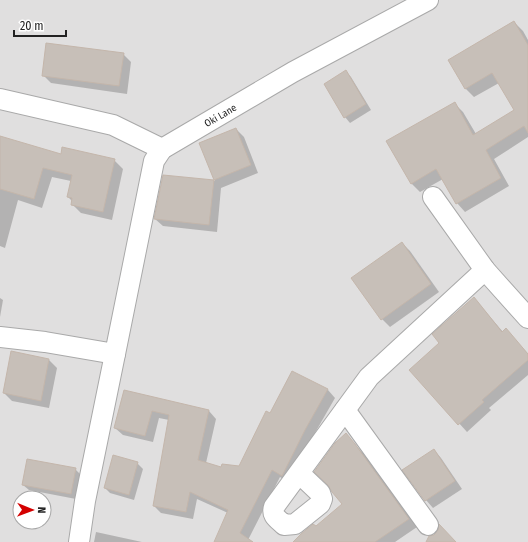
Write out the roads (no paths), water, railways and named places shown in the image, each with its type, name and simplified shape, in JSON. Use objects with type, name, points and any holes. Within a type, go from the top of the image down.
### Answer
[{"type":"street","name":"Oki Lane","points":[[162,149],[293,72],[425,1]]},
{"type":"street","points":[[0,99],[113,125],[162,149],[154,162],[85,501],[79,542]]},
{"type":"street","points":[[433,197],[485,270],[528,318]]},
{"type":"street","points":[[299,473],[369,377],[485,270]]},
{"type":"street","points":[[0,337],[45,342],[115,354]]},
{"type":"street","points":[[345,410],[428,525]]}]
